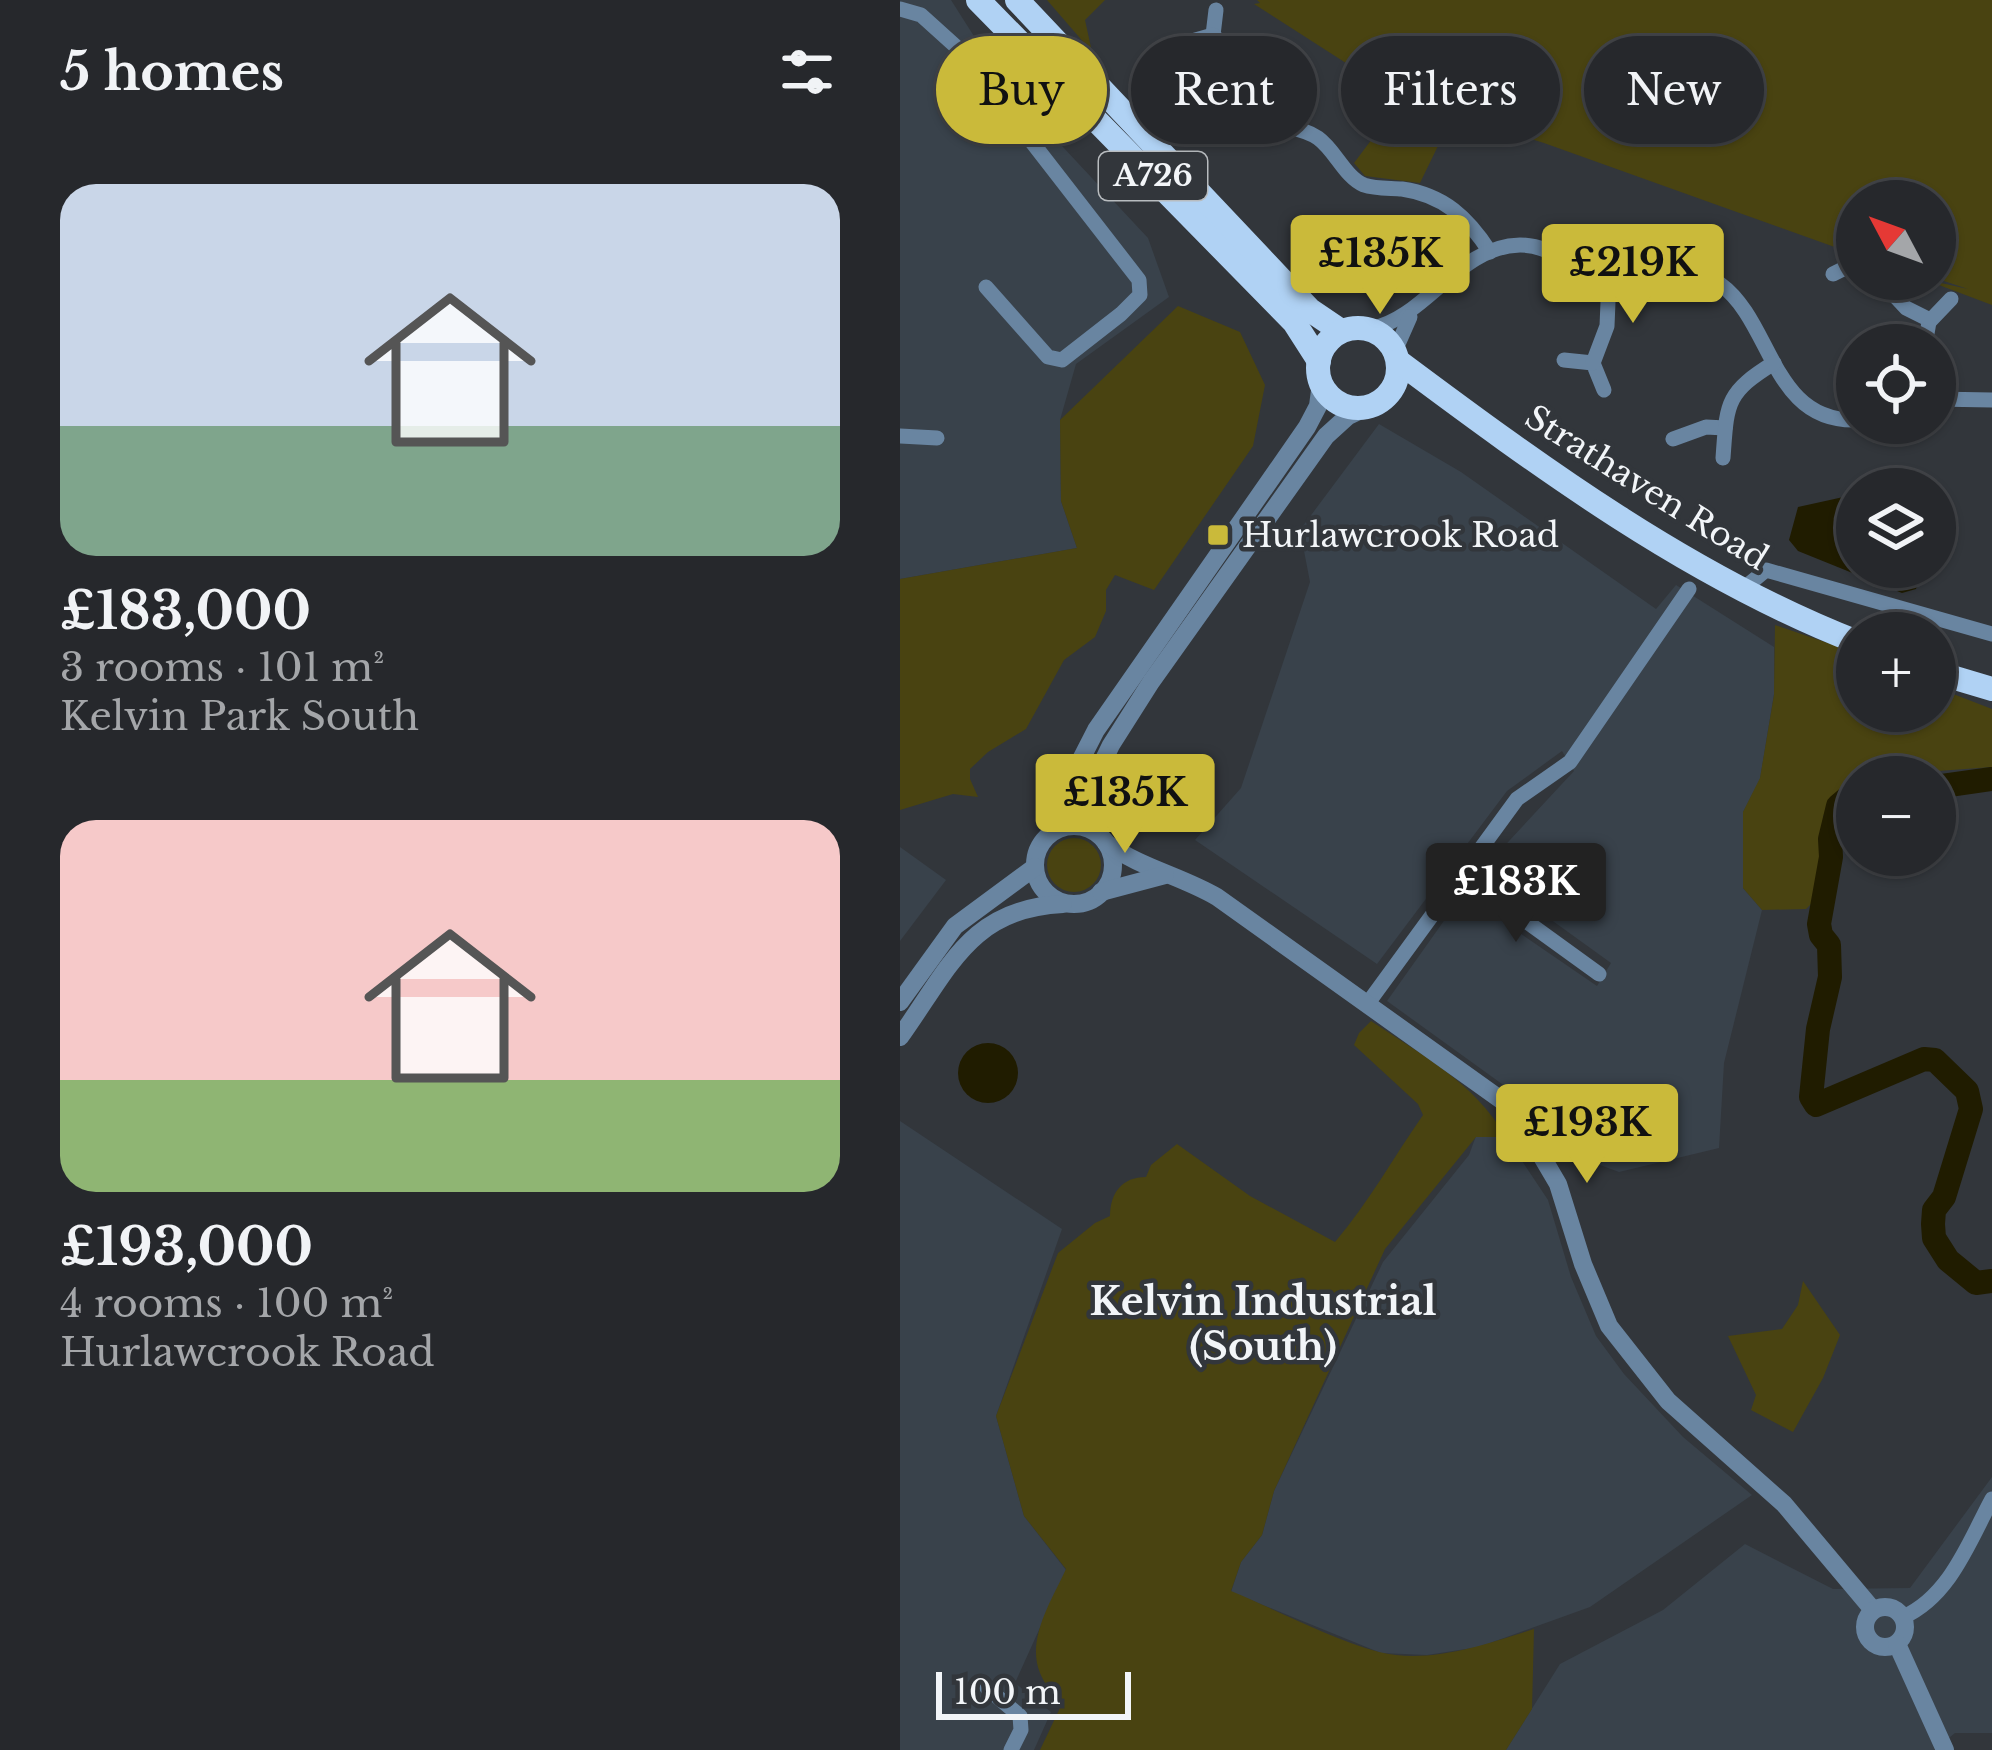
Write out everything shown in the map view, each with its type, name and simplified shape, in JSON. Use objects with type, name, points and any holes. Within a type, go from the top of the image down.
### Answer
[{"type":"main road","name":"A726","points":[[977,0],[1294,322],[1340,404],[1369,406]]},
{"type":"main road","name":"A726","points":[[1017,0],[1310,310],[1341,331]]},
{"type":"main road","points":[[1320,372],[1329,340],[1341,331],[1370,329],[1381,334],[1396,356],[1397,376],[1391,391],[1369,406]]},
{"type":"main road","name":"Strathaven Road","points":[[1396,356],[1469,414],[1655,539],[1743,589],[1836,632]]},
{"type":"main road","name":"Strathaven Road","points":[[1391,391],[1418,394],[1469,414]]},
{"type":"main road","points":[[1956,678],[1992,689]]},
{"type":"street","points":[[900,9],[921,15],[962,52],[1139,280],[1140,295],[1062,360],[1048,357],[986,286]]},
{"type":"street","points":[[1216,10],[1213,35],[1229,53],[1235,85],[1254,112],[1314,136],[1361,184],[1418,192],[1454,208],[1490,252]]},
{"type":"street","points":[[1396,356],[1401,332],[1428,292],[1490,252],[1519,245],[1535,247],[1594,276],[1609,278],[1654,263],[1717,281],[1737,302],[1794,395],[1836,417]]},
{"type":"street","points":[[1604,390],[1593,364],[1607,326],[1609,278]]},
{"type":"street","points":[[1899,300],[1930,320]]},
{"type":"street","points":[[1929,324],[1950,300]]},
{"type":"street","points":[[1370,329],[1389,326],[1418,304]]},
{"type":"street","points":[[1564,359],[1593,364]]},
{"type":"street","points":[[1723,458],[1730,398],[1774,363]]},
{"type":"street","points":[[900,1002],[955,926],[1035,867],[1041,843],[1055,830],[1073,775],[1096,730],[1307,427],[1318,406],[1320,372]]},
{"type":"street","points":[[1956,399],[1992,400]]},
{"type":"street","points":[[1101,892],[1112,869],[1087,803],[1088,790],[1141,698],[1326,436],[1348,416],[1369,406]]},
{"type":"street","points":[[1673,439],[1706,427],[1726,428]]},
{"type":"street","points":[[900,436],[937,438]]},
{"type":"street","points":[[1743,589],[1766,570],[1992,634]]},
{"type":"street","points":[[1368,1003],[1517,799],[1570,762],[1689,589]]},
{"type":"street","points":[[1055,830],[1076,826],[1165,875],[1185,879],[1217,897],[1502,1100],[1521,1121],[1558,1184],[1582,1264],[1609,1326],[1668,1401],[1784,1504],[1874,1610]]},
{"type":"street","points":[[1035,867],[1049,895],[1068,903]]},
{"type":"street","points":[[900,1037],[967,943],[986,925],[1024,907],[1082,903],[1101,892],[1165,875]]},
{"type":"street","points":[[1462,875],[1599,974]]},
{"type":"street","points":[[1903,1617],[1926,1606],[1957,1566],[1992,1498]]},
{"type":"street","points":[[1886,1606],[1903,1617],[1906,1628],[1897,1644],[1885,1648],[1869,1640],[1864,1628],[1874,1610],[1886,1606]]},
{"type":"street","points":[[1897,1644],[1945,1750]]},
{"type":"street","points":[[987,1688],[1020,1716],[1021,1730],[1011,1750]]},
{"type":"shaded area","points":[[900,0],[951,0],[974,36],[936,36],[936,144],[1060,144],[1148,238],[1169,297],[1076,364],[1060,420],[1061,501],[1077,548],[900,579]]},
{"type":"shaded area","points":[[1047,0],[1105,0],[1085,20],[1088,36],[1078,36]]},
{"type":"shaded area","points":[[1257,0],[1992,0],[1992,305],[1956,291],[1956,286],[1968,289],[1956,285],[1956,180],[1836,180],[1836,247],[1547,144],[1560,144],[1560,36],[1341,36],[1341,60],[1317,44],[1317,36],[1304,36],[1254,4],[1260,3]]},
{"type":"shaded area","points":[[1368,144],[1439,144],[1420,183],[1365,176],[1354,163]]},
{"type":"shaded area","points":[[1178,306],[1240,332],[1265,385],[1253,446],[1154,590],[1115,575],[1106,590],[1106,611],[1095,637],[1064,660],[1026,729],[970,769],[978,797],[953,794],[900,810],[900,579],[1077,548],[1061,501],[1060,420]]},
{"type":"shaded area","points":[[1379,424],[1461,472],[1656,609],[1676,585],[1774,647],[1774,694],[1760,779],[1743,812],[1743,888],[1762,910],[1724,1063],[1719,1148],[1619,1172],[1600,1165],[1520,1097],[1387,1001],[1463,894],[1597,986],[1611,963],[1482,870],[1574,771],[1562,751],[1507,791],[1377,964],[1195,840],[1241,788],[1310,582],[1300,530]]},
{"type":"shaded area","points":[[1836,499],[1836,566],[1798,551],[1789,540],[1798,507]]},
{"type":"shaded area","points":[[1775,625],[1836,646],[1836,732],[1956,732],[1956,695],[1992,709],[1992,767],[1956,770],[1956,756],[1836,756],[1836,801],[1823,816],[1826,889],[1806,909],[1762,910],[1743,888],[1743,812],[1760,778],[1774,695]]},
{"type":"shaded area","points":[[1074,838],[1093,846],[1101,865],[1093,884],[1074,892],[1055,884],[1047,865],[1055,846]]},
{"type":"shaded area","points":[[900,847],[946,880],[900,941]]},
{"type":"shaded area","points":[[1371,1021],[1463,1086],[1506,1137],[1476,1137],[1385,1249],[1274,1491],[1262,1535],[1241,1562],[1231,1591],[1342,1639],[1398,1655],[1458,1651],[1534,1629],[1532,1709],[1506,1750],[1040,1750],[1060,1708],[1040,1673],[1038,1633],[1066,1569],[1024,1516],[996,1416],[1058,1253],[1110,1216],[1119,1188],[1146,1177],[1151,1165],[1177,1144],[1250,1196],[1335,1242],[1423,1115],[1418,1104],[1354,1045]]},
{"type":"shaded area","points":[[988,1043],[1009,1052],[1018,1073],[1009,1094],[988,1103],[967,1094],[958,1073],[967,1052]]},
{"type":"shaded area","points":[[900,1121],[1062,1229],[996,1416],[1024,1516],[1066,1570],[1015,1683],[1051,1712],[1034,1750],[900,1750]]},
{"type":"shaded area","points":[[1476,1136],[1506,1137],[1548,1200],[1571,1277],[1596,1336],[1624,1374],[1683,1437],[1752,1495],[1590,1607],[1479,1647],[1427,1655],[1381,1653],[1231,1592],[1241,1562],[1262,1535],[1274,1491],[1383,1262],[1469,1155]]},
{"type":"shaded area","points":[[1803,1281],[1840,1335],[1793,1432],[1751,1410],[1756,1395],[1728,1336],[1782,1329],[1798,1305]]},
{"type":"shaded area","points":[[1992,1477],[1992,1733],[1955,1733],[1934,1750],[1506,1750],[1560,1664],[1663,1610],[1745,1544],[1833,1589],[1910,1588]]},
{"type":"waterway","points":[[1956,784],[1992,779]]},
{"type":"waterway","points":[[1836,814],[1819,924],[1829,945],[1830,977],[1818,1029],[1811,1097],[1816,1105],[1924,1059],[1935,1060],[1967,1091],[1971,1109],[1944,1197],[1934,1210],[1934,1238],[1948,1260],[1976,1283],[1992,1281]]},
{"type":"place","name":"Hurlawcrook Road","points":[[1218,535]]},
{"type":"district","name":"Kelvin Industrial (South)","points":[[1263,1324]]}]
